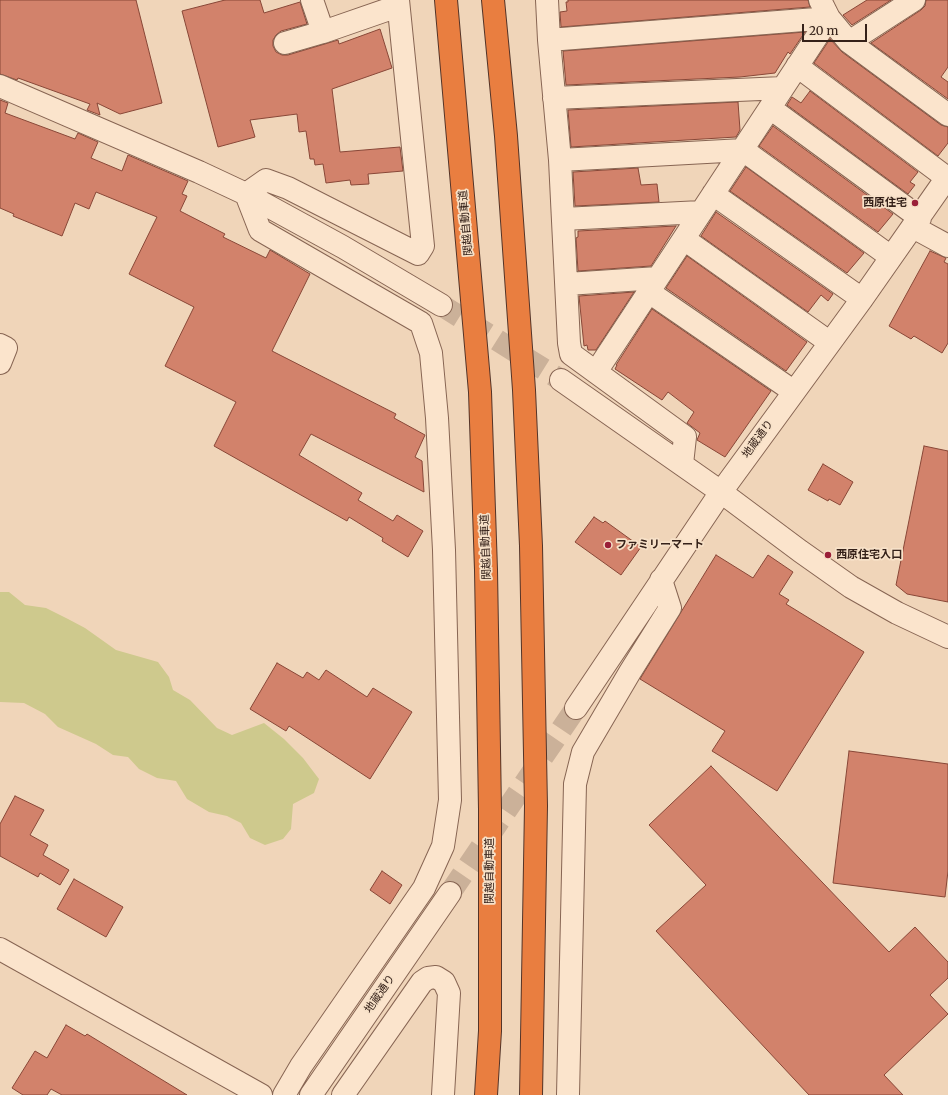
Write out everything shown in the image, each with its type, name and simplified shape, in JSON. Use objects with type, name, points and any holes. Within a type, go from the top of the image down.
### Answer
[{"type":"highway","name":"関越自動車道","points":[[446,0],[480,392],[486,570],[490,809],[490,1031],[486,1095]]},
{"type":"highway","points":[[493,0],[507,144],[524,390],[531,546],[536,806],[531,1095]]},
{"type":"street","points":[[312,0],[323,32]]},
{"type":"street","points":[[547,0],[549,40],[560,160],[571,354],[685,437],[682,464]]},
{"type":"street","points":[[849,42],[914,0]]},
{"type":"street","points":[[246,194],[266,180],[288,188],[418,254],[422,246],[398,3],[323,32],[285,43]]},
{"type":"street","points":[[549,40],[825,9]]},
{"type":"street","points":[[825,9],[849,42],[948,115]]},
{"type":"street","points":[[596,372],[798,66],[825,9]]},
{"type":"street","points":[[798,66],[947,177]]},
{"type":"street","points":[[0,86],[199,172],[246,194],[343,247],[442,305]]},
{"type":"street","points":[[554,98],[783,88]]},
{"type":"street","points":[[770,108],[948,246]]},
{"type":"street","points":[[560,160],[742,150],[891,258]]},
{"type":"street","name":"地蔵通り","points":[[576,708],[721,492],[793,391],[862,299],[947,177]]},
{"type":"street","points":[[246,194],[260,230],[421,324],[431,353],[437,418],[444,550],[450,800],[443,846],[424,888],[301,1066],[284,1095]]},
{"type":"street","points":[[713,194],[862,299]]},
{"type":"street","points":[[563,219],[701,212]]},
{"type":"street","points":[[684,239],[829,342]]},
{"type":"street","points":[[567,284],[654,285],[793,391]]},
{"type":"street","points":[[0,345],[6,348],[0,363]]},
{"type":"street","points":[[561,380],[682,464],[800,552],[851,587],[897,613],[948,637]]},
{"type":"street","points":[[568,1095],[575,784],[583,752],[670,608],[662,580]]},
{"type":"street","name":"地蔵通り","points":[[311,1095],[450,892]]},
{"type":"street","points":[[0,949],[261,1095]]},
{"type":"street","points":[[343,1095],[422,982],[428,978],[436,977],[444,982],[449,993],[444,1095]]},
{"type":"shaded area","points":[[0,592],[9,592],[25,605],[46,608],[68,619],[85,628],[116,650],[158,662],[169,677],[173,690],[190,700],[217,728],[232,735],[264,723],[284,739],[303,758],[319,779],[314,793],[293,804],[291,829],[283,839],[265,845],[250,838],[241,823],[227,816],[209,812],[187,799],[176,781],[157,778],[139,769],[128,757],[113,755],[96,744],[58,727],[45,714],[24,703],[0,702]]},
{"type":"building","points":[[0,0],[136,0],[162,103],[120,114],[97,103],[100,115],[87,110],[90,104],[18,78],[17,80],[0,74]]},
{"type":"building","points":[[225,0],[260,0],[264,13],[300,2],[307,24],[281,31],[276,35],[273,40],[273,46],[276,52],[282,55],[288,55],[338,40],[339,44],[380,29],[392,68],[332,89],[340,152],[400,147],[403,171],[368,174],[369,184],[351,185],[350,180],[326,183],[323,164],[315,165],[314,159],[310,159],[306,131],[299,132],[297,114],[250,120],[255,137],[218,147],[182,11]]},
{"type":"building","points":[[568,0],[808,0],[810,7],[561,27],[560,12],[567,11],[566,2],[568,2]]},
{"type":"building","points":[[867,0],[891,0],[852,25],[843,15]]},
{"type":"building","points":[[926,0],[948,0],[948,67],[941,77],[948,82],[948,99],[871,43],[921,10],[925,6]]},
{"type":"building","points":[[805,32],[790,54],[788,52],[775,73],[740,77],[566,85],[563,51]]},
{"type":"building","points":[[830,39],[842,52],[941,125],[948,127],[948,143],[938,156],[814,63]]},
{"type":"building","points":[[810,91],[918,172],[910,182],[915,185],[908,194],[787,105],[792,97],[801,103]]},
{"type":"building","points":[[0,100],[8,103],[5,113],[75,139],[78,133],[98,142],[91,158],[122,171],[128,155],[188,181],[182,194],[187,196],[180,211],[225,234],[223,237],[266,258],[270,250],[310,274],[272,351],[396,414],[394,418],[425,435],[415,457],[422,461],[424,492],[311,434],[299,455],[362,493],[358,500],[393,521],[397,515],[423,531],[408,557],[382,541],[383,538],[349,517],[347,521],[214,446],[236,402],[165,366],[194,307],[129,274],[157,217],[96,192],[89,209],[75,203],[62,236],[13,216],[14,214],[0,208]]},
{"type":"building","points":[[738,102],[740,130],[736,137],[571,147],[568,110]]},
{"type":"building","points":[[773,126],[893,214],[878,232],[759,146]]},
{"type":"building","points":[[746,167],[864,253],[847,273],[730,191]]},
{"type":"building","points":[[638,168],[641,185],[657,184],[659,202],[575,206],[573,172]]},
{"type":"building","points":[[716,212],[833,294],[828,301],[821,295],[808,312],[701,236]]},
{"type":"building","points":[[676,226],[651,266],[578,271],[576,238],[578,237],[578,231]]},
{"type":"building","points":[[930,251],[946,258],[944,262],[948,264],[948,343],[942,353],[914,336],[911,339],[889,326]]},
{"type":"building","points":[[687,256],[807,342],[786,371],[666,288]]},
{"type":"building","points":[[634,292],[596,350],[588,350],[587,345],[584,346],[579,296]]},
{"type":"building","points":[[652,309],[771,391],[725,457],[697,440],[700,433],[687,423],[694,412],[668,392],[662,400],[615,369],[616,365]]},
{"type":"building","points":[[924,446],[948,451],[948,602],[907,594],[896,585]]},
{"type":"building","points":[[823,464],[853,482],[840,505],[829,499],[828,501],[808,490]]},
{"type":"building","name":"ファミリーマート","points":[[594,517],[603,523],[605,521],[641,547],[621,575],[575,542]]},
{"type":"building","points":[[716,555],[753,578],[768,555],[793,572],[779,594],[789,600],[786,604],[864,652],[777,791],[712,751],[725,731],[640,679]]},
{"type":"building","points":[[277,663],[303,678],[307,672],[319,680],[326,670],[367,697],[373,688],[412,712],[370,779],[289,726],[286,731],[250,709]]},
{"type":"building","points":[[849,751],[948,764],[948,871],[945,897],[833,883]]},
{"type":"building","points":[[711,766],[889,952],[915,927],[948,962],[948,978],[930,995],[948,1014],[884,1075],[903,1095],[809,1095],[656,931],[706,885],[649,825]]},
{"type":"building","points":[[15,796],[44,810],[30,835],[48,845],[43,855],[69,870],[60,885],[40,873],[38,877],[0,856],[0,824]]},
{"type":"building","points":[[382,871],[402,885],[390,904],[370,890]]},
{"type":"building","points":[[74,879],[123,907],[106,937],[57,909]]},
{"type":"building","points":[[66,1025],[85,1036],[87,1034],[187,1095],[62,1095],[51,1089],[47,1095],[23,1095],[12,1088],[35,1051],[47,1058]]},
{"type":"tunnel","points":[[441,305],[561,380]]},
{"type":"tunnel","points":[[450,893],[576,708]]},
{"type":"place","name":"西原住宅","points":[[915,203]]},
{"type":"place","name":"ファミリーマート","points":[[608,545]]},
{"type":"place","name":"西原住宅入口","points":[[828,555]]}]
